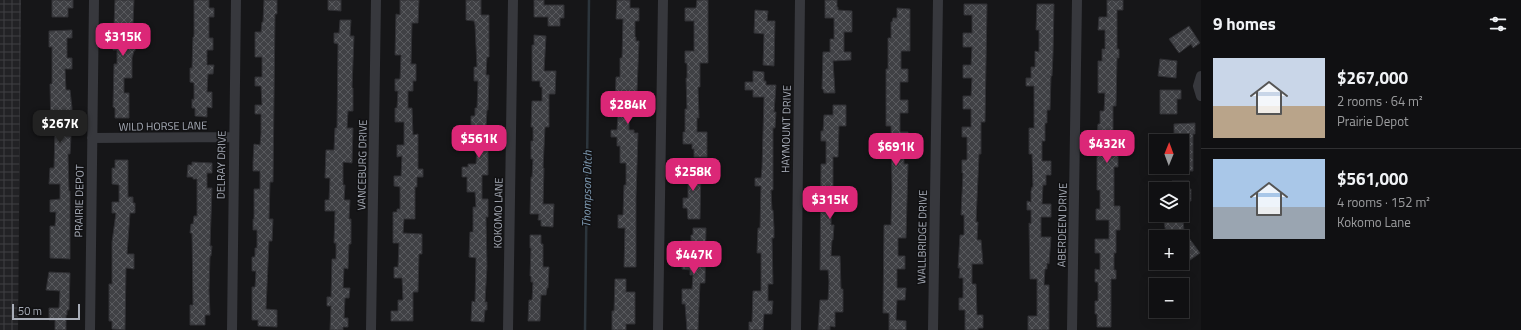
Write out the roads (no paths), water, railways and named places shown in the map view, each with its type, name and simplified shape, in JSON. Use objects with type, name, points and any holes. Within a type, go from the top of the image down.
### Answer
[{"type":"street","name":"PRAIRIE DEPOT","points":[[90,330],[94,0]]},
{"type":"street","name":"DELRAY DRIVE","points":[[232,330],[236,0]]},
{"type":"street","name":"VANCEBURG DRIVE","points":[[371,330],[376,0]]},
{"type":"street","name":"KOKOMO LANE","points":[[508,330],[513,0]]},
{"type":"street","points":[[658,330],[663,0]]},
{"type":"street","name":"HAYMOUNT DRIVE","points":[[796,330],[800,0]]},
{"type":"street","name":"WALLBRIDGE DRIVE","points":[[933,330],[938,0]]},
{"type":"street","name":"ABERDEEN DRIVE","points":[[1072,330],[1077,0]]},
{"type":"street","points":[[1201,76],[1198,86],[1201,96]]},
{"type":"street","name":"WILD HORSE LANE","points":[[92,138],[234,138]]},
{"type":"waterway","name":"Thompson Ditch","points":[[585,330],[589,0]]}]
